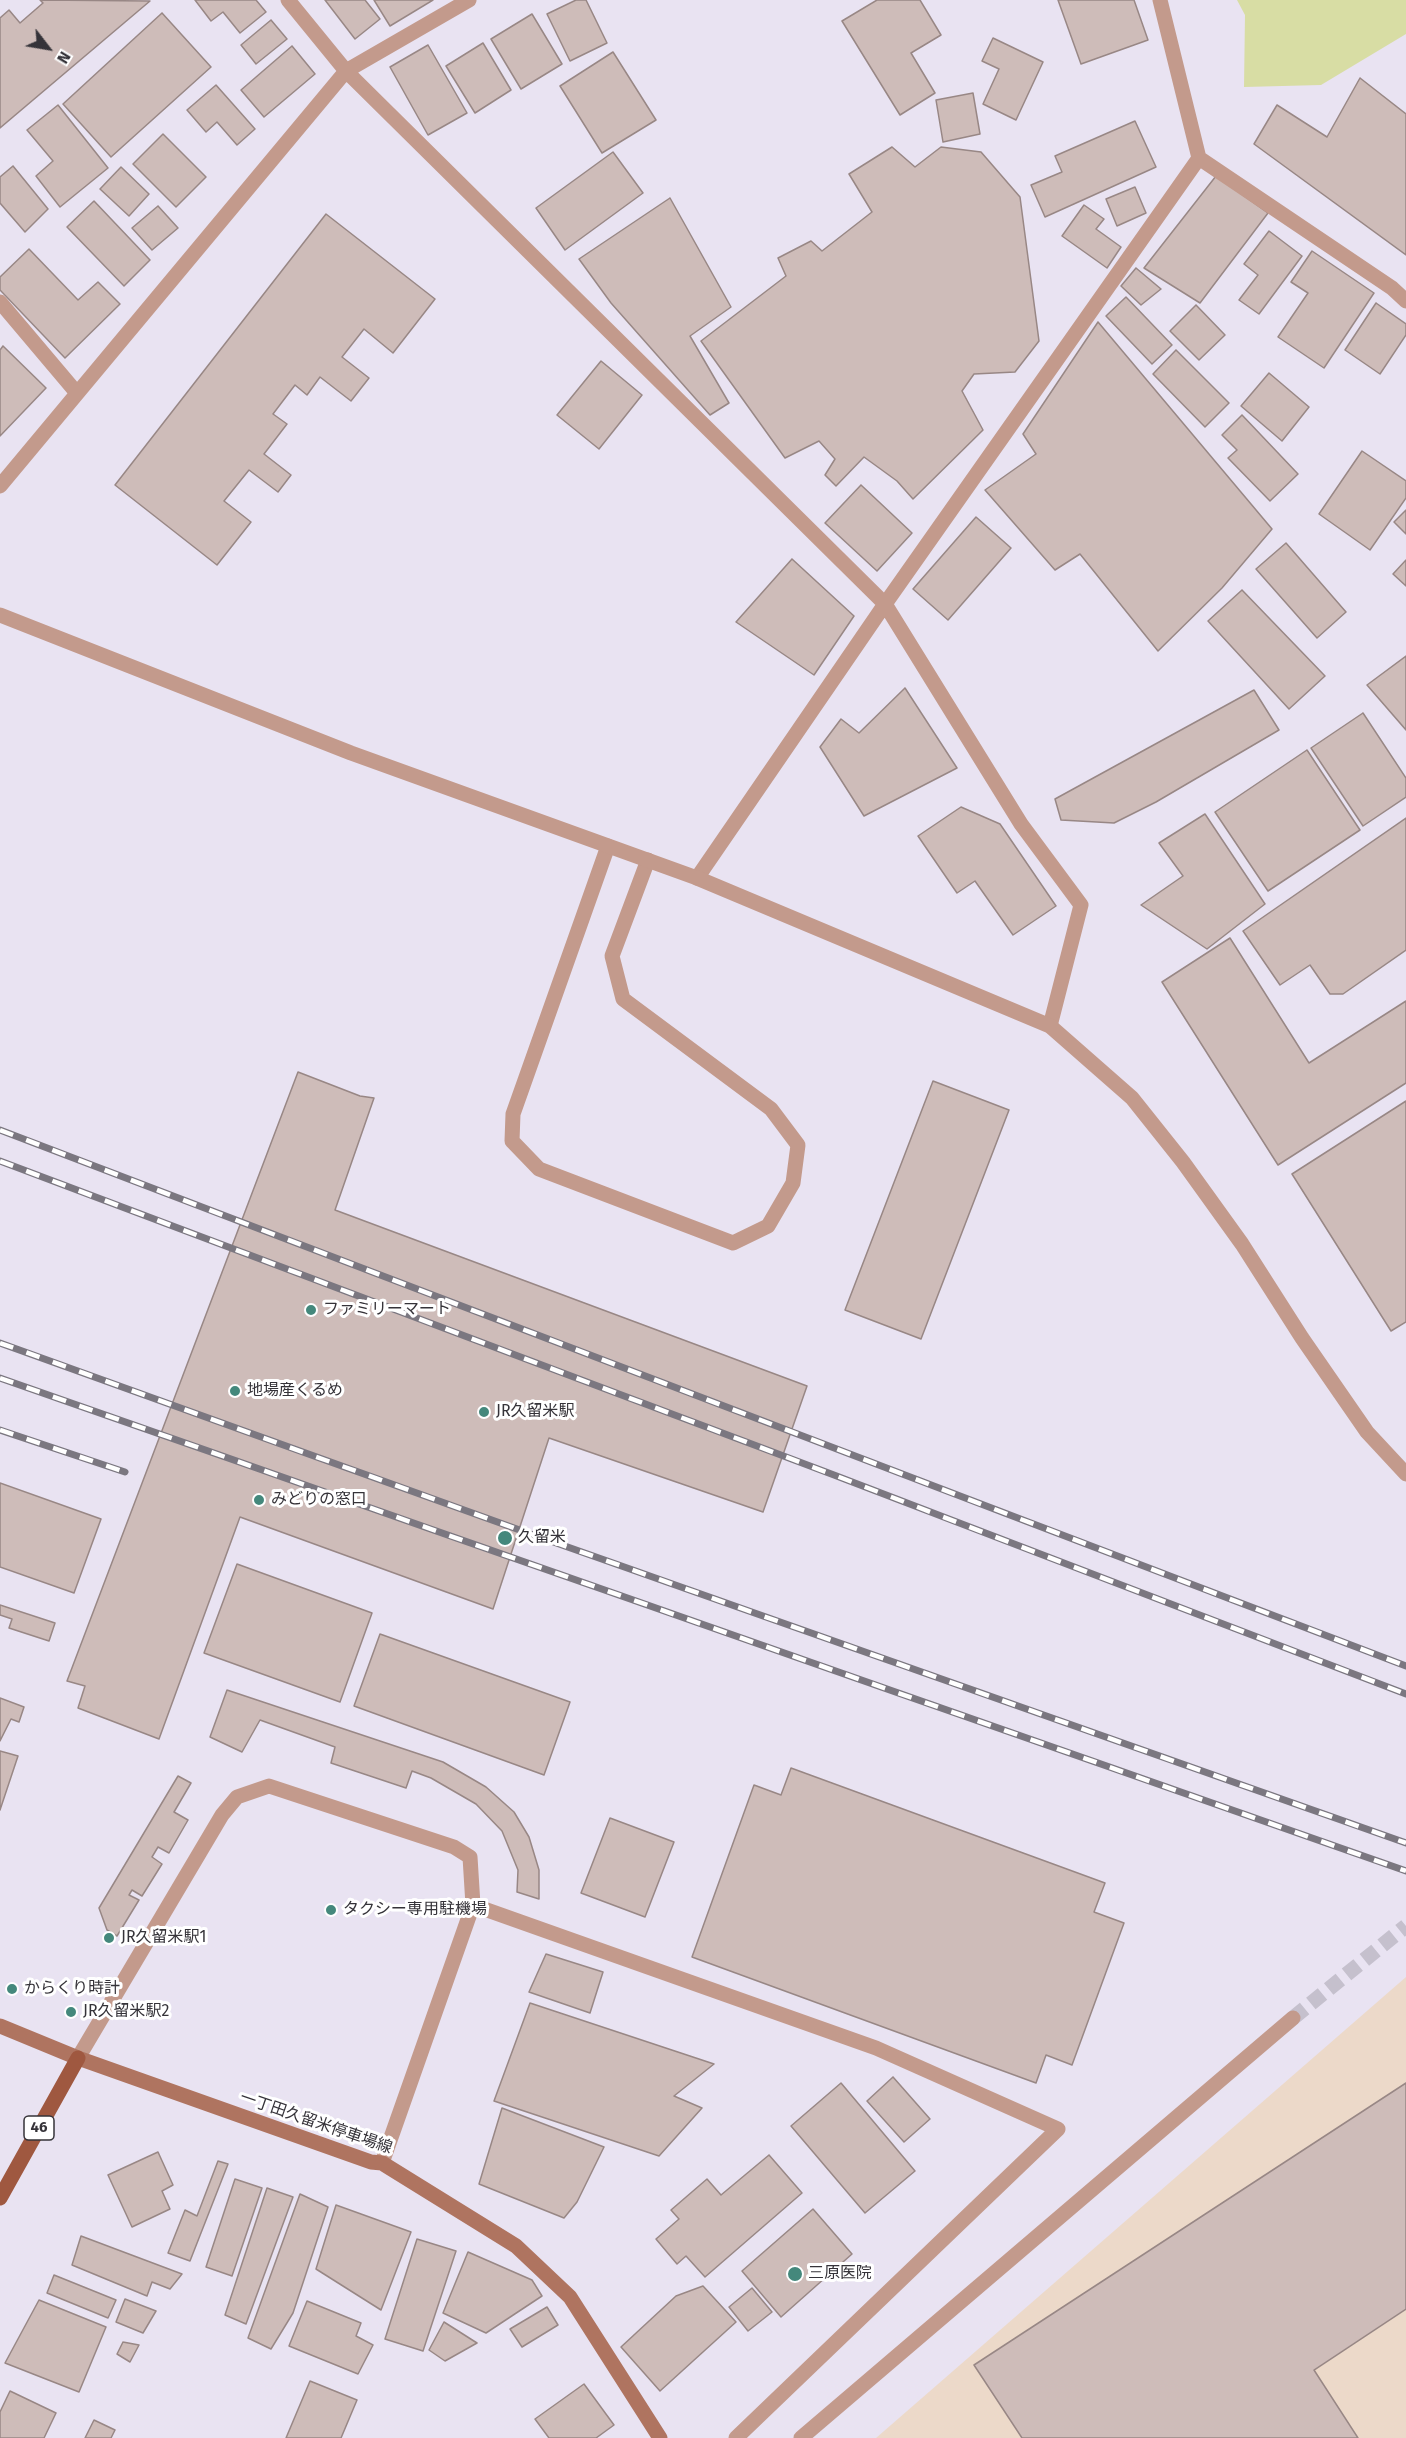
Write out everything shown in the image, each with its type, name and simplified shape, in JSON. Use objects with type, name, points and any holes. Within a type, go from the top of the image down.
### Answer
[{"type":"main road","name":"一丁田久留米停車場線","points":[[0,2026],[78,2058],[371,2162],[382,2163],[516,2247],[570,2297],[660,2438]]},
{"type":"main road","name":"46","points":[[0,2198],[78,2058]]},
{"type":"street","points":[[288,0],[346,71],[885,604],[1021,824],[1081,905],[1050,1026]]},
{"type":"street","points":[[0,486],[76,392],[346,71],[469,0]]},
{"type":"street","points":[[1160,0],[1199,158],[1392,288],[1406,300]]},
{"type":"street","points":[[697,878],[885,604],[1199,158]]},
{"type":"street","points":[[0,302],[76,392]]},
{"type":"street","points":[[0,615],[351,753],[697,878],[1050,1026],[1132,1098],[1176,1153],[1242,1244],[1302,1338],[1367,1432],[1406,1474]]},
{"type":"street","points":[[608,846],[513,1114],[512,1141],[539,1169],[733,1243],[768,1226],[793,1183],[798,1145],[771,1109],[623,999],[612,956],[648,860]]},
{"type":"street","points":[[78,2058],[222,1815],[237,1797],[269,1786],[454,1847],[470,1857],[473,1905],[382,2163]]},
{"type":"street","points":[[473,1905],[876,2048],[1058,2129],[736,2438]]},
{"type":"street","points":[[801,2438],[1293,2018]]},
{"type":"shaded area","points":[[1406,1977],[1406,2438],[876,2438]]},
{"type":"green space","points":[[1237,0],[1406,0],[1406,34],[1321,85],[1244,87],[1245,15]]},
{"type":"building","points":[[40,0],[150,1],[0,128],[0,18],[9,10],[20,23],[43,3]]},
{"type":"building","points":[[195,0],[256,0],[266,12],[240,33],[223,12],[211,21]]},
{"type":"building","points":[[325,0],[365,0],[380,19],[355,39]]},
{"type":"building","points":[[374,0],[433,0],[390,26]]},
{"type":"building","points":[[576,0],[586,0],[607,43],[570,61],[547,14]]},
{"type":"building","points":[[877,0],[920,0],[941,35],[911,53],[935,93],[900,115],[842,21]]},
{"type":"building","points":[[1058,0],[1134,0],[1148,40],[1081,64]]},
{"type":"building","points":[[162,13],[211,67],[111,157],[63,104]]},
{"type":"building","points":[[532,14],[562,64],[521,89],[491,39]]},
{"type":"building","points":[[271,20],[287,39],[256,64],[241,45]]},
{"type":"building","points":[[993,38],[1043,62],[1016,120],[983,104],[999,69],[982,61]]},
{"type":"building","points":[[483,43],[511,90],[475,113],[446,66]]},
{"type":"building","points":[[428,45],[467,113],[428,135],[390,67]]},
{"type":"building","points":[[292,46],[315,74],[264,117],[241,90]]},
{"type":"building","points":[[613,52],[656,120],[602,153],[560,86]]},
{"type":"building","points":[[1360,78],[1406,114],[1406,255],[1254,144],[1277,105],[1327,137]]},
{"type":"building","points":[[216,85],[255,129],[237,145],[217,122],[206,132],[187,110]]},
{"type":"building","points":[[973,93],[980,134],[943,142],[936,100]]},
{"type":"building","points":[[58,105],[108,168],[60,207],[36,176],[53,161],[27,130]]},
{"type":"building","points":[[1135,121],[1156,167],[1045,217],[1031,185],[1062,172],[1055,156]]},
{"type":"building","points":[[163,134],[206,177],[176,207],[133,164]]},
{"type":"building","points":[[892,147],[915,167],[941,147],[981,152],[1020,197],[1039,341],[1015,372],[974,374],[962,391],[983,430],[913,499],[897,481],[864,457],[836,486],[825,475],[835,459],[819,441],[785,458],[701,341],[786,276],[778,258],[811,241],[822,251],[872,212],[849,174]]},
{"type":"building","points":[[613,152],[643,193],[565,250],[536,208]]},
{"type":"building","points":[[13,166],[48,209],[25,232],[0,203],[0,177]]},
{"type":"building","points":[[121,167],[149,194],[129,216],[100,189]]},
{"type":"building","points":[[1216,176],[1268,213],[1200,303],[1144,268]]},
{"type":"building","points":[[1135,187],[1146,213],[1117,226],[1106,199]]},
{"type":"building","points":[[670,198],[731,307],[690,336],[729,403],[710,415],[611,303],[579,259]]},
{"type":"building","points":[[94,201],[150,260],[124,286],[67,227]]},
{"type":"building","points":[[1084,205],[1104,219],[1096,229],[1121,247],[1107,268],[1062,236]]},
{"type":"building","points":[[158,206],[178,228],[152,250],[132,228]]},
{"type":"building","points":[[326,214],[435,299],[393,353],[364,329],[342,357],[369,378],[351,401],[320,377],[307,395],[295,385],[273,414],[287,424],[264,454],[291,475],[278,492],[249,470],[224,501],[251,522],[217,565],[115,485]]},
{"type":"building","points":[[1269,231],[1302,256],[1259,314],[1239,300],[1258,275],[1244,264]]},
{"type":"building","points":[[29,249],[78,300],[98,282],[120,304],[65,358],[0,290],[0,277]]},
{"type":"building","points":[[1312,251],[1374,293],[1324,368],[1278,337],[1308,293],[1291,282]]},
{"type":"building","points":[[1136,268],[1161,289],[1141,305],[1121,286]]},
{"type":"building","points":[[1126,297],[1172,345],[1152,364],[1106,316]]},
{"type":"building","points":[[1376,303],[1406,324],[1406,335],[1380,374],[1345,350]]},
{"type":"building","points":[[1196,305],[1225,335],[1199,360],[1170,331]]},
{"type":"building","points":[[1098,322],[1272,529],[1222,588],[1158,651],[1080,554],[1055,570],[985,490],[1036,454],[1023,434]]},
{"type":"building","points":[[3,346],[46,388],[0,436],[0,350]]},
{"type":"building","points":[[1176,350],[1229,403],[1205,427],[1153,374]]},
{"type":"building","points":[[601,361],[642,395],[599,449],[557,415]]},
{"type":"building","points":[[1269,373],[1309,407],[1282,441],[1241,406]]},
{"type":"building","points":[[1242,415],[1298,474],[1270,501],[1228,458],[1237,450],[1222,435]]},
{"type":"building","points":[[1362,451],[1406,481],[1406,498],[1370,550],[1319,514]]},
{"type":"building","points":[[861,485],[912,533],[877,571],[825,523]]},
{"type":"building","points":[[1406,510],[1406,534],[1394,522]]},
{"type":"building","points":[[976,517],[1011,548],[948,620],[913,589]]},
{"type":"building","points":[[1286,543],[1346,612],[1317,638],[1256,569]]},
{"type":"building","points":[[792,559],[854,616],[814,675],[736,622]]},
{"type":"building","points":[[1406,560],[1406,586],[1393,574]]},
{"type":"building","points":[[1242,590],[1325,676],[1289,709],[1208,621]]},
{"type":"building","points":[[1406,656],[1406,730],[1367,685]]},
{"type":"building","points":[[905,688],[957,768],[864,816],[820,747],[841,719],[859,733]]},
{"type":"building","points":[[1254,690],[1279,730],[1156,802],[1114,823],[1061,820],[1055,799]]},
{"type":"building","points":[[1363,713],[1406,778],[1406,797],[1363,826],[1311,748]]},
{"type":"building","points":[[1307,750],[1360,830],[1268,891],[1215,812]]},
{"type":"building","points":[[961,807],[1000,824],[1056,906],[1013,935],[975,881],[957,893],[918,836]]},
{"type":"building","points":[[1205,814],[1265,904],[1207,949],[1141,905],[1183,876],[1159,843]]},
{"type":"building","points":[[1406,818],[1406,950],[1343,994],[1330,994],[1310,965],[1280,985],[1243,931]]},
{"type":"building","points":[[1230,938],[1309,1063],[1406,1001],[1406,1083],[1278,1165],[1162,982]]},
{"type":"building","name":"JR久留米駅","points":[[298,1072],[360,1096],[374,1098],[335,1210],[807,1386],[763,1512],[549,1438],[493,1609],[240,1517],[159,1739],[78,1708],[85,1686],[67,1681]]},
{"type":"building","points":[[933,1081],[1009,1110],[921,1339],[845,1310]]},
{"type":"building","points":[[1406,1101],[1406,1322],[1391,1331],[1292,1174]]},
{"type":"building","points":[[0,1483],[101,1519],[74,1593],[0,1567]]},
{"type":"building","points":[[237,1564],[372,1613],[340,1702],[204,1653]]},
{"type":"building","points":[[0,1605],[55,1623],[49,1641],[9,1628],[12,1619],[0,1615]]},
{"type":"building","points":[[380,1634],[570,1702],[544,1775],[354,1706]]},
{"type":"building","points":[[227,1690],[443,1762],[486,1787],[514,1812],[529,1837],[539,1870],[539,1899],[517,1892],[518,1870],[502,1831],[476,1804],[431,1778],[412,1771],[406,1788],[331,1763],[335,1747],[260,1720],[242,1752],[210,1737]]},
{"type":"building","points":[[0,1698],[24,1707],[19,1722],[11,1719],[0,1741]]},
{"type":"building","points":[[0,1751],[18,1756],[0,1810]]},
{"type":"building","points":[[791,1768],[1105,1883],[1094,1912],[1124,1923],[1072,2065],[1046,2055],[1036,2083],[692,1957],[754,1785],[781,1795]]},
{"type":"building","points":[[178,1776],[191,1783],[174,1812],[188,1820],[169,1853],[158,1847],[152,1857],[162,1864],[142,1896],[132,1890],[129,1895],[139,1900],[117,1936],[107,1930],[99,1908]]},
{"type":"building","points":[[610,1818],[674,1842],[645,1917],[581,1893]]},
{"type":"building","points":[[546,1954],[603,1972],[590,2013],[529,1992]]},
{"type":"building","points":[[530,2003],[714,2064],[674,2096],[702,2108],[659,2156],[494,2101]]},
{"type":"building","points":[[893,2077],[930,2119],[904,2142],[867,2101]]},
{"type":"building","points":[[841,2083],[915,2171],[865,2213],[791,2126]]},
{"type":"building","points":[[1406,2083],[1406,2309],[1314,2370],[1358,2438],[1022,2438],[974,2365]]},
{"type":"building","points":[[502,2108],[604,2147],[577,2202],[564,2218],[479,2184]]},
{"type":"building","points":[[158,2152],[173,2185],[162,2191],[170,2209],[132,2227],[108,2175]]},
{"type":"building","points":[[769,2155],[802,2193],[705,2277],[686,2256],[677,2264],[656,2239],[679,2219],[671,2210],[707,2179],[721,2195]]},
{"type":"building","points":[[218,2161],[228,2164],[190,2261],[168,2253],[185,2210],[197,2216]]},
{"type":"building","points":[[235,2179],[262,2188],[232,2276],[206,2267]]},
{"type":"building","points":[[267,2188],[293,2197],[246,2324],[225,2315]]},
{"type":"building","points":[[300,2194],[328,2207],[293,2313],[271,2349],[248,2338]]},
{"type":"building","points":[[336,2205],[411,2232],[381,2310],[316,2269]]},
{"type":"building","points":[[813,2209],[852,2254],[781,2317],[742,2271]]},
{"type":"building","points":[[81,2236],[182,2274],[170,2289],[152,2282],[147,2296],[72,2265]]},
{"type":"building","points":[[417,2239],[456,2251],[423,2351],[385,2339]]},
{"type":"building","points":[[468,2252],[532,2280],[542,2296],[486,2333],[443,2313]]},
{"type":"building","points":[[54,2275],[116,2300],[108,2318],[47,2293]]},
{"type":"building","points":[[703,2286],[736,2322],[660,2391],[621,2347],[676,2296]]},
{"type":"building","points":[[752,2288],[772,2312],[748,2331],[729,2307]]},
{"type":"building","points":[[125,2299],[156,2311],[143,2333],[116,2322]]},
{"type":"building","points":[[39,2300],[106,2327],[79,2392],[5,2363]]},
{"type":"building","points":[[307,2301],[361,2323],[356,2336],[373,2345],[358,2374],[289,2346]]},
{"type":"building","points":[[547,2307],[558,2325],[522,2347],[510,2329]]},
{"type":"building","points":[[444,2322],[477,2343],[445,2361],[429,2350]]},
{"type":"building","points":[[123,2342],[139,2345],[130,2362],[117,2354]]},
{"type":"building","points":[[310,2381],[357,2400],[341,2438],[286,2438]]},
{"type":"building","points":[[584,2384],[614,2425],[596,2438],[549,2438],[535,2419]]},
{"type":"building","points":[[10,2391],[56,2413],[44,2438],[0,2438],[0,2412]]},
{"type":"building","points":[[94,2420],[115,2430],[111,2438],[85,2438]]},
{"type":"tunnel","points":[[1293,2018],[1406,1926]]},
{"type":"railway","points":[[0,1130],[1406,1666]]},
{"type":"railway","points":[[0,1161],[834,1475],[1406,1694]]},
{"type":"railway","points":[[0,1343],[528,1533],[1406,1843]]},
{"type":"railway","points":[[0,1378],[1406,1871]]},
{"type":"railway","points":[[0,1430],[125,1472]]},
{"type":"place","name":"ファミリーマート","points":[[311,1310]]},
{"type":"place","name":"地場産くるめ","points":[[235,1391]]},
{"type":"place","name":"JR久留米駅","points":[[484,1412]]},
{"type":"place","name":"みどりの窓口","points":[[259,1500]]},
{"type":"place","name":"久留米","points":[[505,1538]]},
{"type":"place","name":"タクシー専用駐機場","points":[[331,1910]]},
{"type":"place","name":"JR久留米駅1","points":[[109,1938]]},
{"type":"place","name":"からくり時計","points":[[12,1989]]},
{"type":"place","name":"JR久留米駅2","points":[[71,2012]]},
{"type":"place","name":"三原医院","points":[[795,2274]]}]
